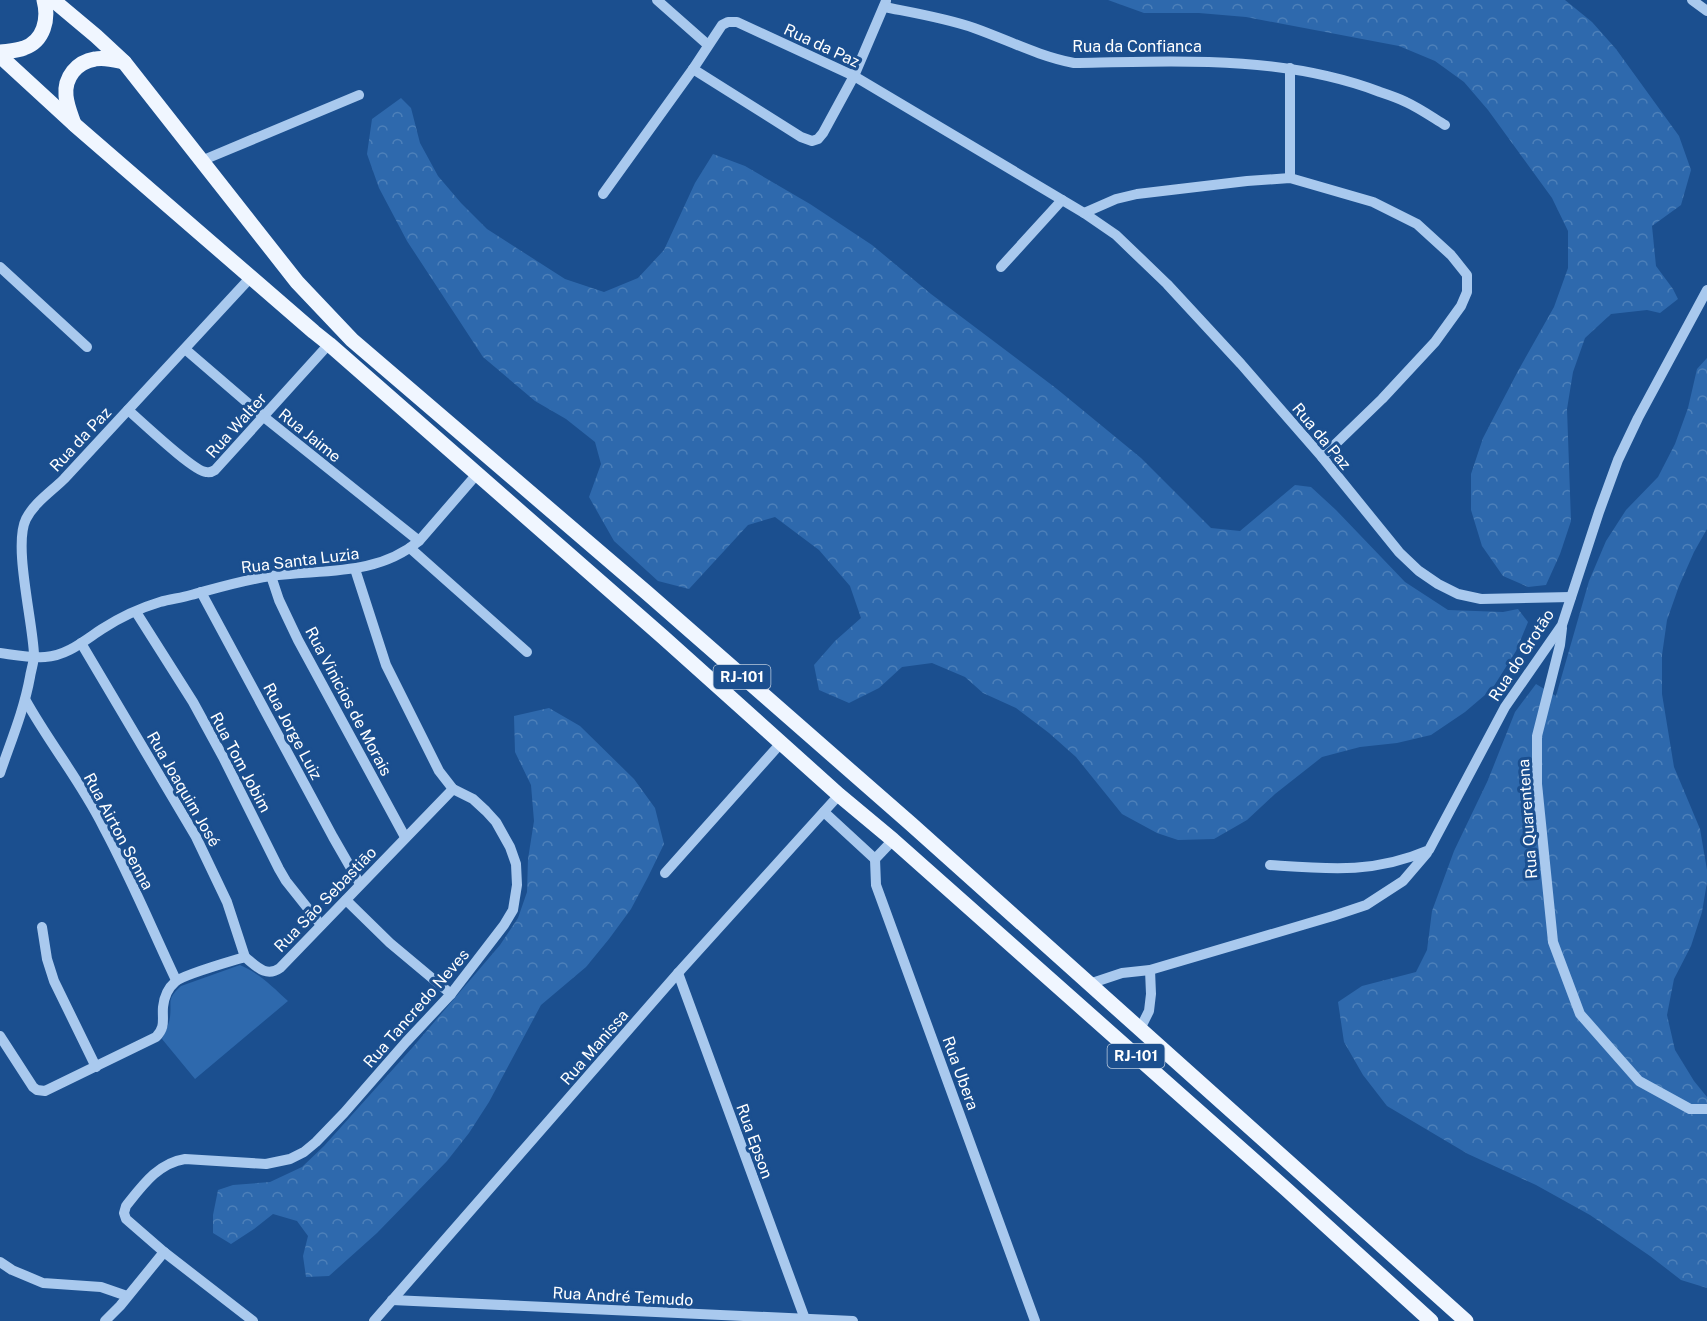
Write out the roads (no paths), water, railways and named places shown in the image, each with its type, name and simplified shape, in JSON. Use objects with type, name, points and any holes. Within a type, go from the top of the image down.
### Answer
[{"type":"main road","points":[[0,54],[24,48],[38,39],[45,27],[47,10],[44,0]]},
{"type":"main road","name":"RJ-101","points":[[53,0],[124,62],[297,282],[352,340],[646,592],[911,824],[1466,1321]]},
{"type":"main road","name":"RJ-101","points":[[0,54],[75,125],[663,637],[1268,1173],[1431,1321]]},
{"type":"main road","points":[[75,125],[66,95],[66,84],[72,73],[81,63],[96,59],[106,58],[124,62]]},
{"type":"street","points":[[657,0],[708,45]]},
{"type":"street","points":[[1692,0],[1707,11]]},
{"type":"street","points":[[693,69],[801,137],[812,141],[818,139],[854,76],[885,3]]},
{"type":"street","name":"Rua da Confianca","points":[[885,3],[972,27],[1034,52],[1074,63],[1225,62],[1290,68],[1329,75],[1406,101],[1445,125]]},
{"type":"street","name":"Rua da Paz","points":[[603,194],[722,25],[736,22],[854,76],[1084,213],[1116,235],[1167,284],[1241,364],[1322,456],[1399,552],[1419,571],[1458,594],[1481,599],[1571,597]]},
{"type":"street","points":[[1290,68],[1290,178]]},
{"type":"street","points":[[201,161],[359,95]]},
{"type":"street","points":[[1084,213],[1116,199],[1137,194],[1290,178],[1373,202],[1417,224],[1451,255],[1467,275],[1467,292],[1461,306],[1435,342],[1382,399],[1322,456]]},
{"type":"street","points":[[1001,267],[1062,200]]},
{"type":"street","points":[[0,267],[87,347]]},
{"type":"street","name":"Rua da Paz","points":[[0,773],[26,701],[34,656],[23,567],[22,541],[26,518],[251,277]]},
{"type":"street","name":"Rua do Grotão","points":[[1089,984],[1122,973],[1150,970],[1366,905],[1403,881],[1429,850],[1505,707],[1562,625],[1618,460],[1707,290]]},
{"type":"street","name":"Rua Walter","points":[[128,410],[188,461],[208,473],[215,470],[329,344]]},
{"type":"street","name":"Rua Jaime","points":[[184,349],[414,545],[527,652]]},
{"type":"street","name":"Rua Santa Luzia","points":[[0,653],[46,657],[57,655],[104,628],[159,602],[236,582],[271,576],[355,569],[372,565],[414,545],[477,474]]},
{"type":"street","name":"Rua Tancredo Neves","points":[[164,1252],[126,1219],[124,1213],[126,1206],[156,1172],[166,1164],[185,1159],[266,1164],[290,1159],[304,1152],[344,1113],[406,1042],[452,994],[513,910],[518,885],[516,864],[510,848],[496,822],[473,799],[453,789],[439,771],[386,665],[355,569]]},
{"type":"street","name":"Rua Vinicios de Morais","points":[[271,576],[279,600],[298,640],[405,837]]},
{"type":"street","name":"Rua Jorge Luiz","points":[[201,592],[360,884]]},
{"type":"street","name":"Rua Tom Jobim","points":[[136,612],[179,679],[224,757],[286,881],[321,925]]},
{"type":"street","name":"Rua Quarentena","points":[[1562,625],[1560,645],[1537,736],[1537,784],[1552,942],[1580,1014],[1639,1081],[1690,1109],[1707,1109]]},
{"type":"street","name":"Rua Joaquim José","points":[[81,643],[196,837],[227,902],[245,957]]},
{"type":"street","name":"Rua Airton Senna","points":[[26,701],[103,826],[176,980]]},
{"type":"street","points":[[665,873],[781,743]]},
{"type":"street","name":"Rua Sāo Sebastiāo","points":[[245,957],[262,970],[274,973],[453,789]]},
{"type":"street","name":"Rua Manissa","points":[[374,1321],[678,973],[839,795]]},
{"type":"street","points":[[824,812],[875,859],[892,840]]},
{"type":"street","points":[[1270,865],[1366,868],[1401,861],[1429,850]]},
{"type":"street","name":"Rua Ubera","points":[[875,859],[876,885],[1035,1321]]},
{"type":"street","points":[[346,900],[390,943],[452,994]]},
{"type":"street","points":[[42,927],[47,959],[54,981],[96,1067]]},
{"type":"street","points":[[0,1036],[33,1087],[45,1091],[156,1037],[161,1032],[164,1022],[165,995],[176,980],[245,957]]},
{"type":"street","points":[[1140,1029],[1149,1011],[1150,970]]},
{"type":"street","name":"Rua Epson","points":[[678,973],[805,1319]]},
{"type":"street","points":[[105,1321],[164,1252],[253,1321]]},
{"type":"street","points":[[0,1262],[12,1270],[44,1282],[101,1287],[127,1296]]},
{"type":"street","name":"Rua André Temudo","points":[[392,1300],[853,1321]]}]
